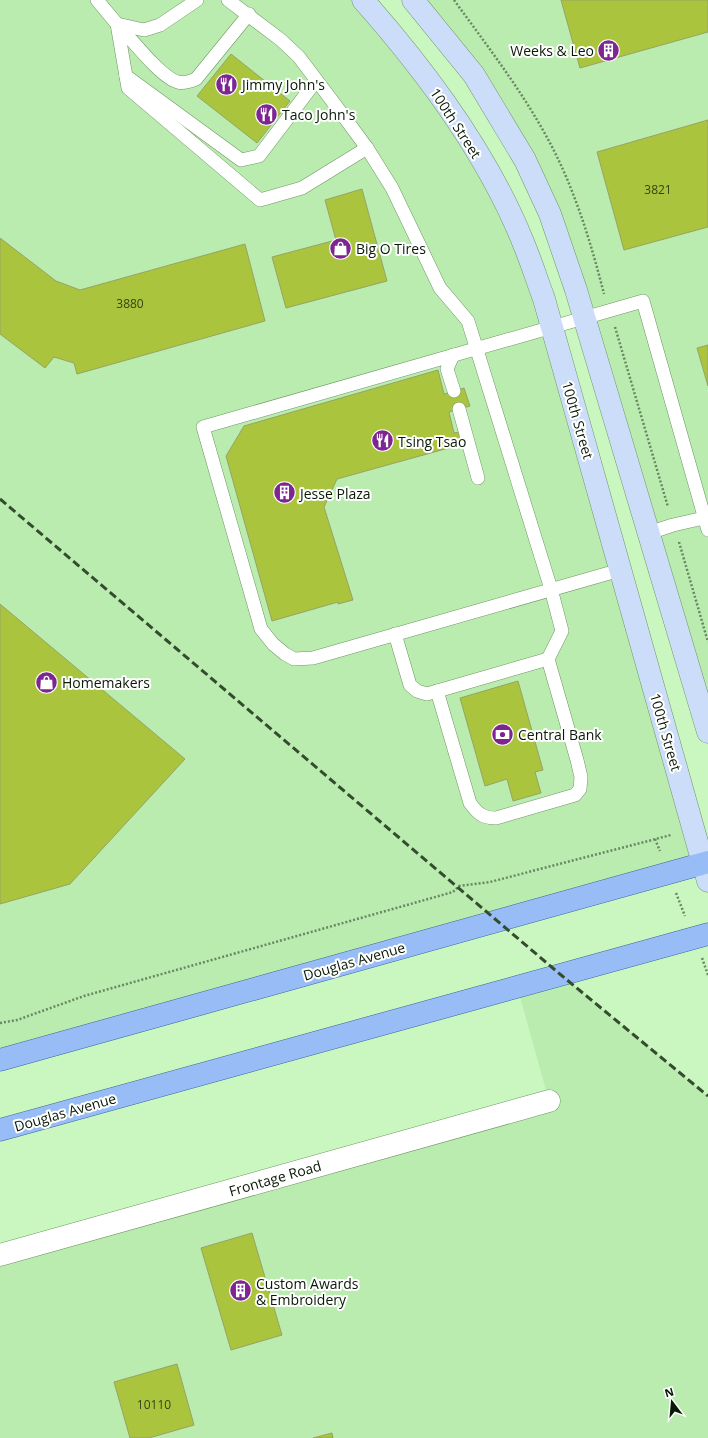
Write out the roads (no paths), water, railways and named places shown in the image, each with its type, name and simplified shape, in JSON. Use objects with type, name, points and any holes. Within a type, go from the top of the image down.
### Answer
[{"type":"main road","name":"100th Street","points":[[363,0],[415,62],[444,101],[475,149],[523,241],[552,327],[706,869]]},
{"type":"main road","points":[[413,0],[474,75],[525,160],[550,214],[584,318],[708,732]]},
{"type":"main road","name":"Douglas Avenue","points":[[0,1060],[668,873],[706,869]]},
{"type":"main road","name":"Douglas Avenue","points":[[0,1130],[701,936]]},
{"type":"street","name":"Frontage Road","points":[[0,1255],[550,1101]]},
{"type":"lane","points":[[97,0],[157,68],[178,82],[187,82],[196,79],[249,14]]},
{"type":"lane","points":[[117,24],[144,30],[160,25],[197,0]]},
{"type":"lane","points":[[228,0],[249,14],[299,57],[367,148],[392,188],[440,288],[468,321],[551,589],[562,631],[548,659],[577,760],[580,776],[580,790],[575,795],[496,818],[487,818],[478,814],[470,804],[437,690]]},
{"type":"lane","points":[[117,24],[128,88],[260,200],[302,188],[367,148]]},
{"type":"lane","points":[[126,76],[242,160],[259,156],[316,81]]},
{"type":"lane","points":[[620,570],[313,658],[294,659],[273,644],[261,629],[203,427],[643,301],[706,524],[673,525],[649,534]]},
{"type":"lane","points":[[452,355],[447,369],[454,391]]},
{"type":"lane","points":[[459,409],[478,478]]},
{"type":"lane","points":[[395,634],[410,685],[417,691],[427,694],[548,659]]},
{"type":"railway","points":[[0,499],[561,975],[708,1096]]},
{"type":"place","name":"Weeks & Leo","points":[[609,50]]},
{"type":"place","name":"Jimmy John's","points":[[226,84]]},
{"type":"place","name":"Taco John's","points":[[266,114]]},
{"type":"place","name":"Big O Tires","points":[[341,248]]},
{"type":"place","name":"Tsing Tsao","points":[[383,441]]},
{"type":"place","name":"Jesse Plaza","points":[[284,493]]},
{"type":"place","name":"Homemakers","points":[[46,682]]},
{"type":"place","name":"Central Bank","points":[[502,734]]},
{"type":"place","name":"Custom Awards & Embroidery","points":[[241,1291]]}]
